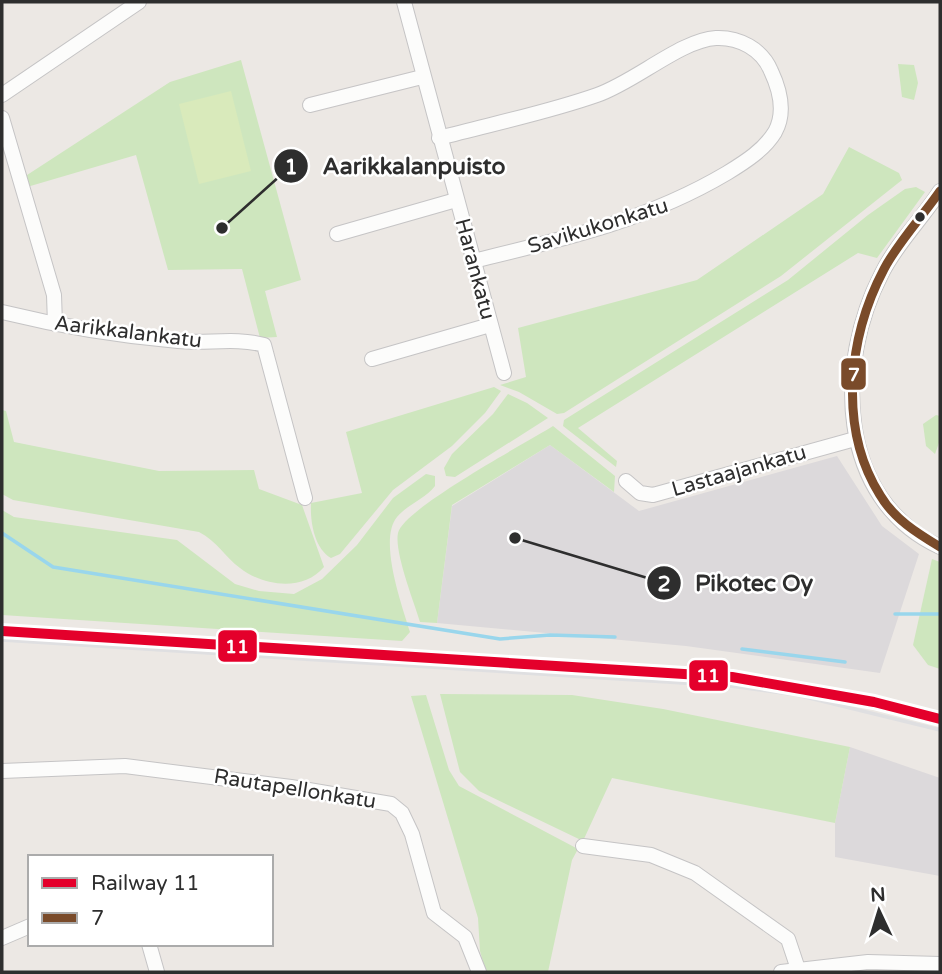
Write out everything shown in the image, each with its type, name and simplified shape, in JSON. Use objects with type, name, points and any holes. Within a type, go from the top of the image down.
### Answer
[{"type":"street","points":[[2,95],[139,2]]},
{"type":"street","name":"Harankatu","points":[[404,2],[422,77],[504,373]]},
{"type":"street","name":"Savikukonkatu","points":[[439,138],[598,94],[648,71],[700,39],[740,41],[768,62],[779,86],[780,118],[775,132],[762,148],[718,178],[645,215],[473,261]]},
{"type":"street","points":[[310,105],[422,77]]},
{"type":"street","points":[[2,118],[54,295],[55,324]]},
{"type":"street","points":[[940,191],[891,257],[867,307],[853,373],[855,439],[870,481],[888,509],[910,529],[940,547]]},
{"type":"street","points":[[337,234],[456,200]]},
{"type":"street","name":"Aarikkalankatu","points":[[2,312],[55,324],[181,342],[252,341],[264,345],[305,498]]},
{"type":"street","points":[[372,359],[490,325]]},
{"type":"street","name":"Lastaajankatu","points":[[626,481],[640,493],[653,495],[855,439]]},
{"type":"street","name":"Rautapellonkatu","points":[[2,771],[125,766],[302,789],[391,804],[402,813],[412,834],[434,913],[465,937],[479,972]]},
{"type":"street","points":[[583,846],[651,855],[695,873],[788,939],[798,970]]},
{"type":"street","points":[[2,938],[28,927]]},
{"type":"street","points":[[150,946],[157,972]]},
{"type":"street","points":[[781,972],[868,962],[940,964]]},
{"type":"shaded area","points":[[550,445],[639,511],[837,456],[882,526],[919,554],[880,673],[686,646],[437,623],[452,506]]},
{"type":"shaded area","points":[[850,747],[940,778],[940,876],[835,857],[835,823]]},
{"type":"green space","points":[[241,60],[301,280],[265,291],[277,337],[260,338],[242,269],[168,270],[136,155],[27,187],[24,177],[170,82]]},
{"type":"green space","points":[[898,64],[914,65],[918,83],[914,100],[902,97]]},
{"type":"green space","points":[[231,91],[251,171],[199,184],[179,104]]},
{"type":"green space","points":[[849,147],[899,173],[902,180],[781,276],[564,413],[557,414],[519,392],[500,385],[526,377],[518,328],[697,280],[823,194]]},
{"type":"green space","points":[[916,187],[925,192],[877,258],[858,253],[578,428],[617,461],[616,467],[563,426],[564,420],[788,280],[868,215],[905,189]]},
{"type":"green space","points":[[494,387],[501,391],[485,413],[452,446],[393,490],[340,554],[331,558],[325,554],[314,534],[311,503],[362,493],[346,432]]},
{"type":"green space","points":[[508,394],[548,418],[455,477],[446,476],[444,468],[452,454],[493,414]]},
{"type":"green space","points":[[2,410],[6,411],[14,442],[159,471],[254,470],[259,489],[302,505],[324,567],[305,580],[283,584],[271,582],[240,568],[199,532],[13,500],[2,494]]},
{"type":"green space","points":[[936,415],[940,416],[940,440],[935,454],[926,446],[923,424]]},
{"type":"green space","points":[[553,426],[615,476],[614,492],[550,445],[452,505],[437,623],[420,622],[399,552],[398,533],[405,522],[443,493]]},
{"type":"green space","points":[[426,474],[435,476],[435,486],[401,512],[392,527],[390,541],[393,573],[410,632],[402,641],[2,615],[2,510],[14,517],[177,540],[235,584],[259,591],[294,594],[322,579],[357,545],[393,498]]},
{"type":"green space","points":[[932,559],[940,562],[940,669],[928,665],[913,645]]},
{"type":"green space","points":[[440,694],[572,695],[663,709],[850,747],[835,823],[612,778],[583,841],[479,791],[460,772]]},
{"type":"green space","points":[[426,695],[449,770],[459,786],[578,849],[572,860],[548,972],[486,972],[480,951],[478,918],[411,696]]},
{"type":"waterway","points":[[2,533],[53,567],[500,639],[550,635],[615,637]]},
{"type":"waterway","points":[[895,614],[940,614]]},
{"type":"waterway","points":[[742,649],[845,662]]},
{"type":"railway","points":[[2,640],[730,686],[797,695],[940,730]]},
{"type":"rail line","name":"11","points":[[2,631],[732,677],[874,702],[940,719]]},
{"type":"transit line","name":"7","points":[[940,191],[890,259],[872,295],[862,324],[853,382],[853,412],[858,441],[867,469],[880,495],[899,518],[940,547]]},
{"type":"place","name":"Aarikkalanpuisto","points":[[222,228]]},
{"type":"place","name":"Pikotec Oy","points":[[515,538]]}]
